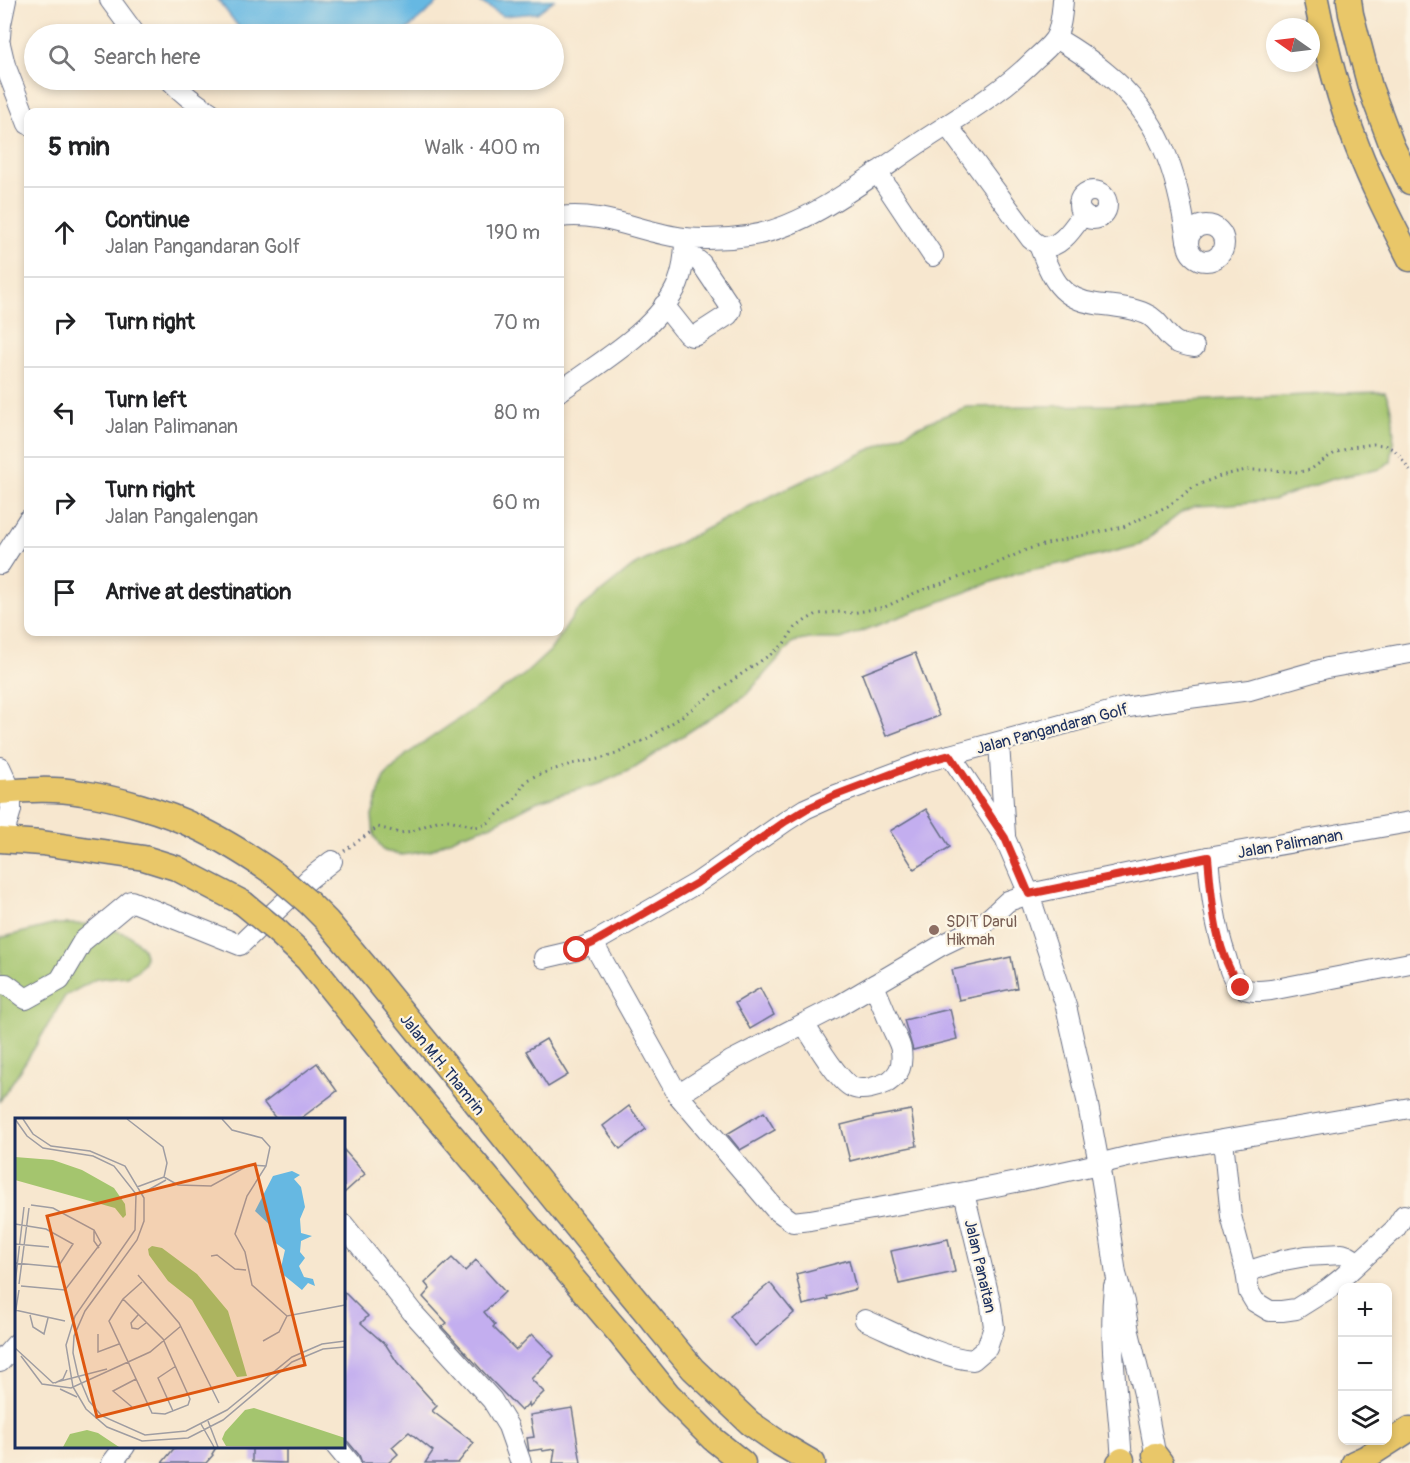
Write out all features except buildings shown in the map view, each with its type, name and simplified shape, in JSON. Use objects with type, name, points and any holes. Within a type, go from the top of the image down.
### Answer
[{"type":"main road","points":[[1316,0],[1334,76],[1358,147],[1410,259]]},
{"type":"main road","points":[[1349,0],[1370,87],[1392,146],[1410,182]]},
{"type":"main road","name":"Jalan M.H. Thamrin","points":[[5,792],[42,790],[82,792],[161,813],[196,827],[250,857],[275,874],[327,921],[693,1369],[750,1423],[813,1463]]},
{"type":"main road","points":[[1,840],[144,858],[176,868],[243,903],[278,932],[307,959],[388,1060],[668,1394],[713,1439],[742,1463]]},
{"type":"main road","points":[[1354,1463],[1410,1429]]},
{"type":"street","points":[[0,37],[0,24],[6,0]]},
{"type":"street","points":[[110,0],[128,24]]},
{"type":"street","points":[[685,246],[717,238],[749,236],[792,224],[839,198],[1008,84],[1056,38],[1063,0]]},
{"type":"street","points":[[1056,38],[1107,73],[1130,95],[1152,123],[1172,167],[1182,206],[1187,241]]},
{"type":"street","points":[[0,44],[5,65],[24,114]]},
{"type":"street","points":[[181,90],[204,108]]},
{"type":"street","points":[[947,126],[1031,239],[1039,245],[1054,245],[1063,239],[1083,214]]},
{"type":"street","points":[[877,171],[933,256]]},
{"type":"street","points":[[564,217],[619,221],[685,246],[701,263],[731,310],[728,315],[697,336],[692,336],[687,334],[664,305]]},
{"type":"street","points":[[1039,245],[1054,279],[1069,295],[1077,300],[1113,305],[1148,314],[1175,341],[1194,347]]},
{"type":"street","points":[[564,388],[640,333],[664,305],[678,282],[685,246]]},
{"type":"street","points":[[0,564],[24,526]]},
{"type":"street","name":"Jalan Pangandaran Golf","points":[[544,958],[570,952],[593,943],[697,883],[806,809],[836,795],[924,762],[1124,708],[1250,690],[1327,668],[1410,653]]},
{"type":"street","points":[[999,743],[1005,838]]},
{"type":"street","points":[[950,755],[1005,838],[1029,894],[1066,1006],[1099,1164],[1116,1274],[1158,1460]]},
{"type":"street","points":[[0,767],[11,810],[1,840]]},
{"type":"street","name":"Jalan Palimanan","points":[[678,1095],[731,1061],[804,1024],[942,945],[981,926],[1008,901],[1029,894],[1208,857],[1410,822]]},
{"type":"street","points":[[1208,857],[1211,896],[1218,934],[1232,975],[1241,988],[1253,991],[1271,990],[1410,963]]},
{"type":"street","points":[[0,984],[6,984],[26,999],[60,980],[82,941],[131,901],[240,945],[309,879],[332,861]]},
{"type":"street","points":[[593,943],[678,1095],[776,1209],[793,1222],[964,1193],[1135,1155],[1410,1108]]},
{"type":"street","points":[[804,1024],[846,1084],[862,1089],[883,1084],[896,1077],[900,1070],[901,1048],[874,985]]},
{"type":"street","points":[[1223,1140],[1231,1216],[1249,1292],[1256,1302],[1269,1311],[1296,1309],[1328,1289],[1395,1229],[1404,1215]]},
{"type":"street","name":"Jalan Panaitan","points":[[865,1320],[960,1359],[973,1360],[987,1348],[994,1327],[991,1305],[964,1193]]},
{"type":"street","points":[[345,1226],[413,1314],[492,1400],[508,1426],[521,1463]]},
{"type":"street","points":[[1246,1272],[1284,1260],[1306,1256],[1342,1254],[1358,1262]]},
{"type":"street","points":[[1116,1274],[1112,1321],[1113,1363],[1121,1462]]},
{"type":"street","points":[[0,1362],[15,1345]]},
{"type":"street","points":[[112,1463],[123,1448]]},
{"type":"street","points":[[338,1448],[350,1463]]},
{"type":"path","points":[[359,840],[378,827],[400,833],[437,821],[449,820],[476,827],[487,824],[508,807],[527,780],[571,764],[616,754],[650,736],[771,654],[783,645],[794,628],[817,614],[859,612],[885,607],[917,592],[989,567],[1028,549],[1123,527],[1168,506],[1195,486],[1220,476],[1246,470],[1298,472],[1310,470],[1337,452],[1373,444],[1384,445],[1395,450],[1410,471]]},
{"type":"green space","points":[[1385,392],[1389,400],[1394,426],[1391,461],[1380,469],[1332,479],[1273,500],[1194,506],[1182,512],[1140,545],[1016,573],[841,639],[810,639],[793,642],[746,695],[630,770],[601,783],[538,801],[492,825],[458,836],[429,851],[402,855],[384,851],[374,836],[372,816],[384,777],[407,754],[525,674],[550,651],[560,636],[564,636],[564,630],[576,612],[632,567],[756,503],[926,423],[966,407],[1114,405]]},
{"type":"green space","points":[[56,924],[95,924],[129,935],[143,948],[144,962],[137,971],[126,976],[96,979],[65,996],[0,1101],[0,938]]},
{"type":"water","points":[[218,0],[441,0],[413,24],[236,24]]},
{"type":"water","points":[[477,0],[554,0],[537,13],[503,16]]},
{"type":"place","name":"SDIT Darul Hikmah","points":[[934,930]]},
{"type":"route","points":[[577,950],[697,883],[806,809],[899,771],[950,755],[1005,838],[1029,894],[1208,857],[1211,896],[1218,934],[1232,975],[1241,988]]}]
